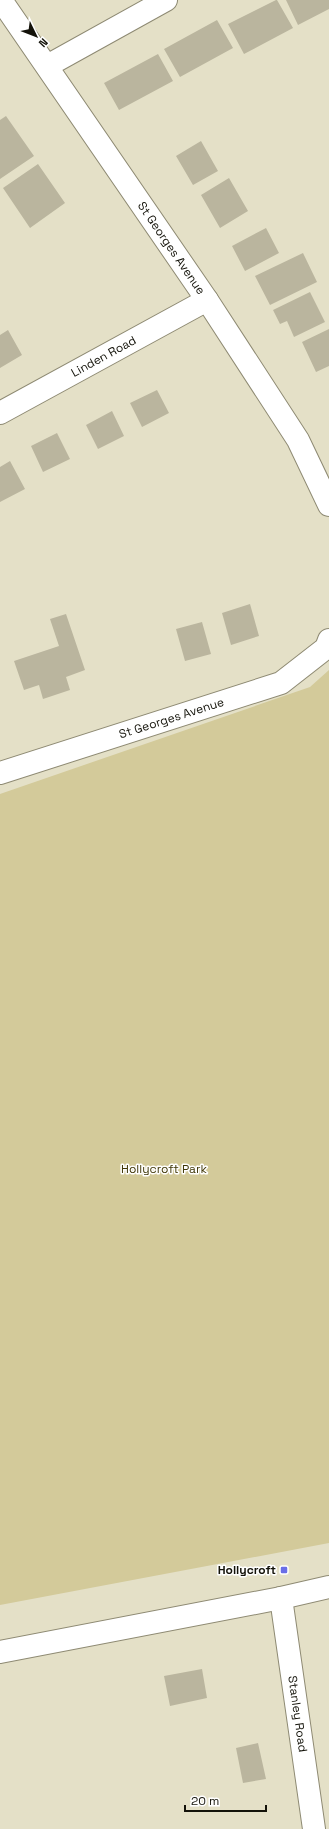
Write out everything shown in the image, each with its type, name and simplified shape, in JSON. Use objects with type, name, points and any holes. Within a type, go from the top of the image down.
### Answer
[{"type":"street","name":"St Georges Avenue","points":[[1,0],[207,300],[298,440],[329,504]]},
{"type":"street","points":[[47,66],[166,0]]},
{"type":"street","name":"Linden Road","points":[[0,413],[207,300]]},
{"type":"street","name":"St Georges Avenue","points":[[0,773],[282,683],[326,648],[329,640]]},
{"type":"street","points":[[0,1652],[282,1598],[329,1587]]},
{"type":"street","name":"Stanley Road","points":[[282,1598],[314,1829]]},
{"type":"green space","name":"Hollycroft Park","points":[[329,670],[329,1543],[0,1605],[0,794],[310,687]]},
{"type":"building","points":[[276,0],[293,28],[244,54],[228,24]]},
{"type":"building","points":[[286,0],[329,0],[329,9],[298,25]]},
{"type":"building","points":[[217,20],[233,48],[180,77],[164,49]]},
{"type":"building","points":[[158,54],[173,81],[119,110],[104,83]]},
{"type":"building","points":[[6,116],[34,156],[0,179],[0,120]]},
{"type":"building","points":[[201,141],[218,171],[193,185],[176,156]]},
{"type":"building","points":[[38,164],[65,203],[30,228],[3,188]]},
{"type":"building","points":[[229,178],[248,211],[220,228],[201,195]]},
{"type":"building","points":[[266,228],[279,253],[245,271],[232,246]]},
{"type":"building","points":[[303,253],[317,282],[270,305],[255,276]]},
{"type":"building","points":[[310,292],[325,322],[294,337],[287,321],[280,324],[273,310]]},
{"type":"building","points":[[329,329],[329,366],[316,372],[302,342]]},
{"type":"building","points":[[8,330],[22,355],[0,368],[0,335]]},
{"type":"building","points":[[157,390],[169,413],[142,427],[130,403]]},
{"type":"building","points":[[112,411],[124,436],[98,449],[86,425]]},
{"type":"building","points":[[57,433],[70,459],[43,472],[31,446]]},
{"type":"building","points":[[10,461],[25,489],[0,502],[0,467]]},
{"type":"building","points":[[250,604],[259,636],[231,645],[222,613]]},
{"type":"building","points":[[66,614],[85,670],[66,677],[70,690],[43,699],[39,685],[24,690],[14,661],[59,646],[50,619]]},
{"type":"building","points":[[202,622],[211,654],[185,661],[176,629]]},
{"type":"building","points":[[202,1669],[207,1698],[170,1706],[164,1676]]},
{"type":"building","points":[[258,1743],[266,1779],[243,1783],[236,1748]]},
{"type":"place","name":"Hollycroft","points":[[284,1570]]}]
